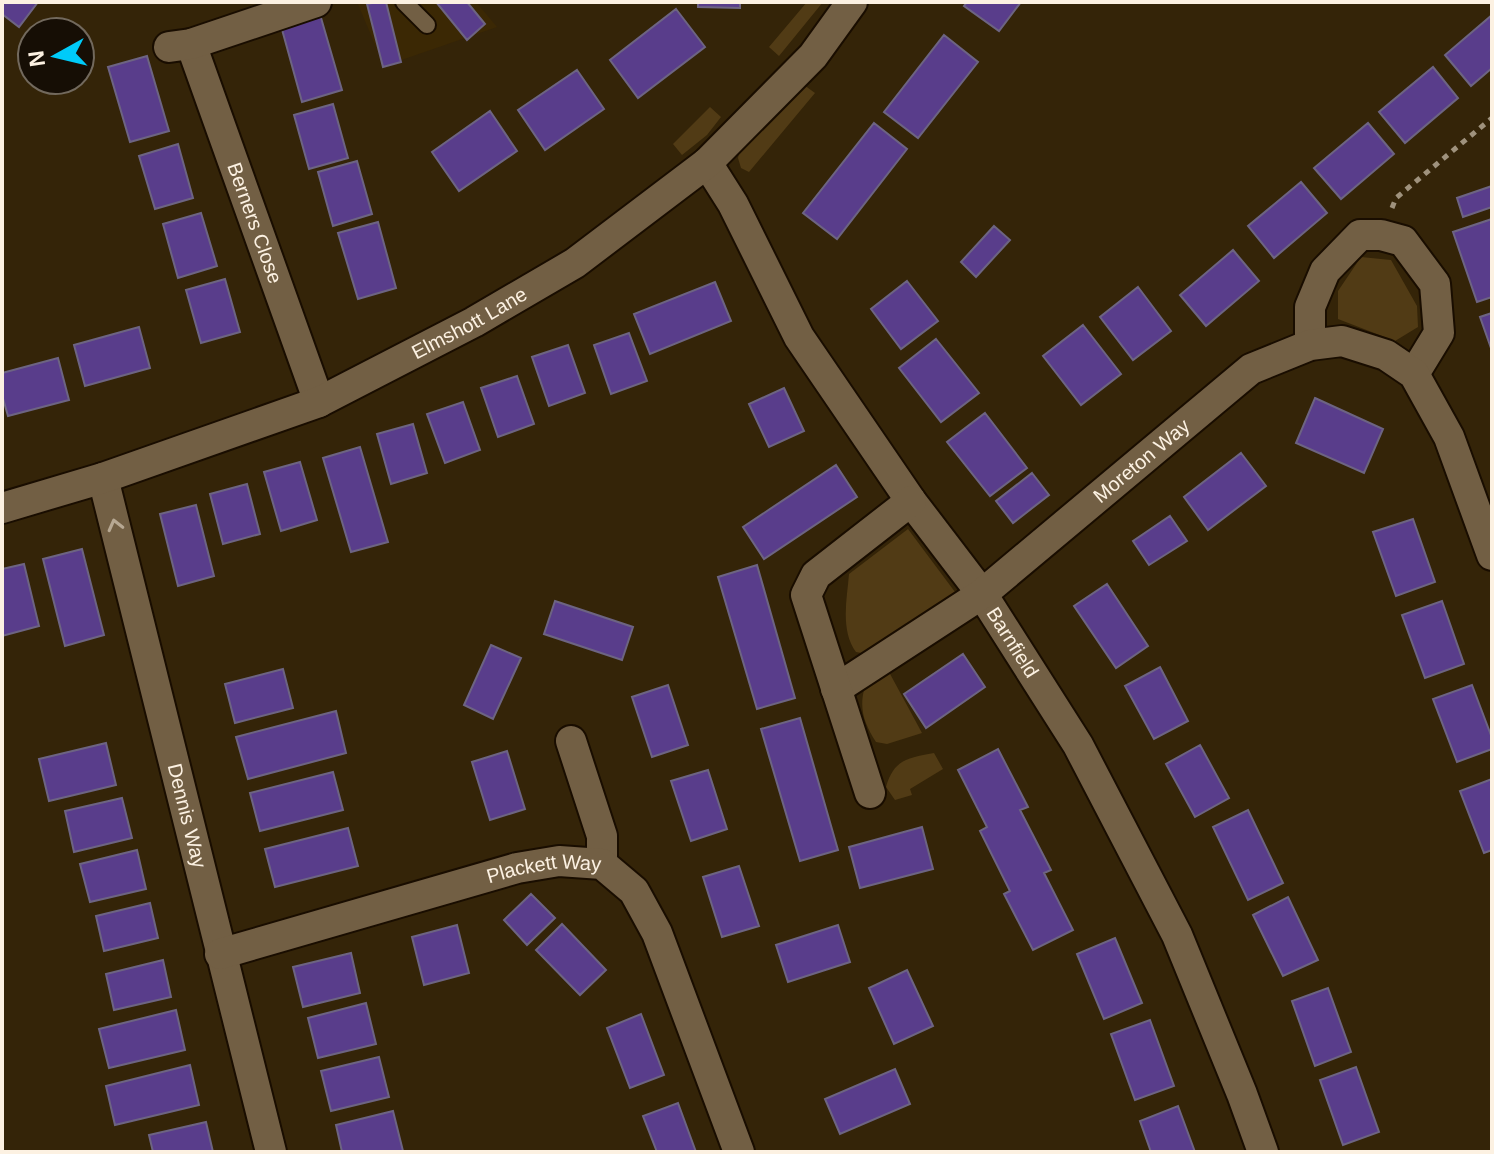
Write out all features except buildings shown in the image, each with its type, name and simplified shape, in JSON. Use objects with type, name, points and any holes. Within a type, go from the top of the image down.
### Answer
[{"type":"street","name":"Berners Close","points":[[316,2],[180,45],[319,402]]},
{"type":"street","name":"Elmshott Lane","points":[[2,508],[103,478],[319,402],[474,322],[575,263],[707,163],[813,56],[852,2]]},
{"type":"street","name":"Barnfield","points":[[707,163],[733,204],[799,337],[911,501],[982,594],[1078,745],[1177,935],[1263,1152]]},
{"type":"street","points":[[1310,345],[1310,307],[1325,271],[1360,235],[1381,235],[1403,241],[1435,284],[1439,333],[1414,374]]},
{"type":"street","name":"Moreton Way","points":[[836,689],[982,594],[1251,369],[1310,345],[1342,341],[1386,355],[1414,374],[1449,437],[1492,555]]},
{"type":"street","name":"Dennis Way","points":[[103,478],[271,1152]]},
{"type":"street","points":[[870,793],[806,595],[816,575],[911,501]]},
{"type":"street","points":[[571,741],[602,836],[602,864]]},
{"type":"street","name":"Plackett Way","points":[[220,954],[517,868],[559,861],[602,864],[634,891],[657,933],[739,1152]]},
{"type":"lane","points":[[404,2],[427,25]]},
{"type":"path","points":[[1381,235],[1396,198],[1492,118]]},
{"type":"shaded area","points":[[357,2],[476,2],[497,27],[384,66]]},
{"type":"shaded area","points":[[807,2],[823,2],[779,56],[769,47]]},
{"type":"shaded area","points":[[804,85],[815,93],[749,172],[741,168],[738,158],[741,144]]},
{"type":"shaded area","points":[[710,107],[721,117],[707,135],[682,155],[673,144]]},
{"type":"shaded area","points":[[1361,257],[1391,260],[1417,306],[1418,327],[1395,341],[1338,319],[1338,291]]},
{"type":"shaded area","points":[[908,529],[955,592],[867,654],[856,652],[846,624],[849,574]]},
{"type":"shaded area","points":[[889,672],[922,733],[887,744],[876,742],[866,723],[862,704],[864,690]]},
{"type":"shaded area","points":[[934,753],[943,769],[910,789],[912,795],[895,800],[886,787],[893,771],[903,761]]}]
